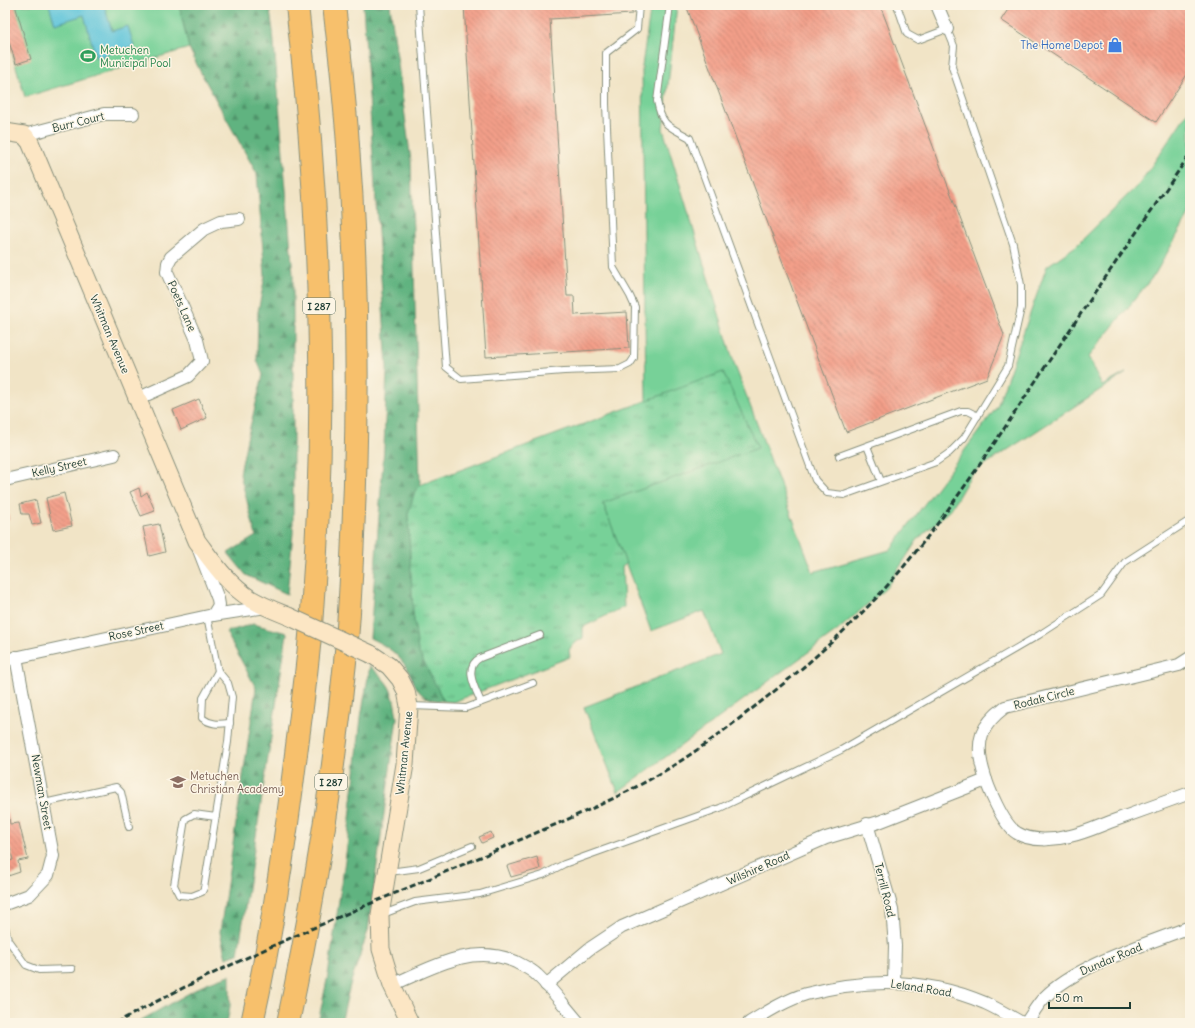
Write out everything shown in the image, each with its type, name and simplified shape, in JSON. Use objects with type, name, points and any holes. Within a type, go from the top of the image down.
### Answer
[{"type":"highway","name":"I 287","points":[[252,1023],[271,935],[291,795],[310,638],[319,482],[320,383],[318,276],[308,102],[297,5]]},
{"type":"highway","name":"I 287","points":[[288,1023],[313,901],[329,795],[345,662],[353,538],[357,414],[355,260],[344,98],[334,5]]},
{"type":"street","points":[[937,5],[947,29]]},
{"type":"street","name":"Burr Court","points":[[16,133],[104,114],[134,114]]},
{"type":"street","name":"Whitman Avenue","points":[[16,133],[32,147],[197,541],[199,554],[218,598],[219,605],[210,615]]},
{"type":"street","name":"Poets Lane","points":[[137,399],[188,376],[202,361],[197,340],[167,272],[171,256],[212,224],[239,218]]},
{"type":"street","name":"Kelly Street","points":[[5,480],[114,455]]},
{"type":"street","name":"Whitman Avenue","points":[[197,541],[227,580],[251,599],[371,654],[389,666],[400,679],[406,691],[409,706],[405,764],[380,916],[381,949],[392,985],[410,1023]]},
{"type":"street","name":"Rose Street","points":[[11,658],[210,615],[267,607]]},
{"type":"street","name":"Newman Street","points":[[5,904],[29,895],[48,875],[53,856],[44,803],[11,658]]},
{"type":"street","name":"Rodak Circle","points":[[1190,658],[1179,666],[1005,708],[992,718],[985,727],[980,739],[979,755],[986,780],[1000,811],[1015,832],[1024,837],[1040,839],[1071,836],[1190,793]]},
{"type":"street","name":"Wilshire Road","points":[[546,985],[588,949],[622,927],[826,838],[867,824],[879,822],[986,780]]},
{"type":"street","name":"Terrill Road","points":[[867,824],[892,909],[895,946],[894,981]]},
{"type":"street","name":"Dundar Road","points":[[1026,1023],[1044,998],[1064,982],[1088,968],[1190,927]]},
{"type":"street","points":[[392,985],[447,960],[476,954],[505,958],[536,974],[579,1023]]},
{"type":"street","name":"Leland Road","points":[[749,1023],[773,1008],[805,994],[855,984],[894,981],[943,989],[985,1003],[1022,1023]]},
{"type":"lane","points":[[419,5],[446,368],[461,379],[564,371],[620,369],[630,364],[634,358],[635,307],[614,267],[608,175],[606,53],[637,28],[639,5]]},
{"type":"lane","points":[[670,5],[657,101],[659,112],[663,123],[690,138],[815,480],[827,493],[844,495],[936,462],[949,453],[964,438],[1008,366],[1021,308],[1021,285],[1013,244],[952,67],[954,46],[947,29],[918,40],[907,34],[897,5]]},
{"type":"lane","points":[[839,456],[961,411],[968,411],[978,416]]},
{"type":"lane","points":[[867,446],[881,481]]},
{"type":"lane","points":[[380,916],[415,902],[480,894],[543,874],[564,864],[720,808],[764,788],[841,750],[1039,635],[1101,595],[1125,562],[1190,520]]},
{"type":"lane","points":[[210,615],[218,671],[228,683],[230,690],[230,723],[216,817],[202,892],[192,896],[179,895],[174,885],[185,819],[194,814],[216,817]]},
{"type":"lane","points":[[481,702],[472,678],[471,670],[473,664],[480,658],[540,636]]},
{"type":"lane","points":[[218,671],[203,698],[202,718],[208,723],[230,723]]},
{"type":"lane","points":[[409,706],[466,708],[533,683]]},
{"type":"lane","points":[[44,803],[116,787],[121,792],[129,827]]},
{"type":"lane","points":[[387,873],[419,868],[472,846]]},
{"type":"lane","points":[[5,927],[8,940],[26,965],[39,970],[72,969]]},
{"type":"green space","name":"Metuchen Municipal Pool","points":[[5,5],[179,5],[189,48],[25,97],[5,29]]},
{"type":"green space","points":[[179,5],[269,5],[273,31],[293,275],[293,533],[287,594],[246,575],[228,553],[256,536],[240,474],[263,375],[257,360],[258,312],[265,276],[257,174],[200,71],[189,48]]},
{"type":"green space","points":[[363,5],[390,5],[411,161],[420,485],[415,491],[408,514],[413,611],[418,651],[444,701],[433,700],[420,693],[406,667],[398,656],[387,647],[370,638],[384,448],[387,368]]},
{"type":"green space","points":[[651,5],[677,5],[663,129],[734,363],[813,572],[890,550],[997,407],[1047,266],[1076,246],[1140,183],[1190,109],[1190,213],[1155,274],[1088,357],[1102,386],[1126,373],[972,473],[951,509],[918,539],[886,588],[837,631],[618,792],[584,707],[721,654],[704,611],[651,631],[603,503],[646,400],[642,66]]},
{"type":"green space","points":[[723,372],[758,448],[603,503],[626,564],[622,567],[624,607],[583,627],[583,638],[573,644],[569,650],[570,657],[453,702],[444,701],[418,651],[413,611],[408,514],[415,491],[420,485]]},
{"type":"green space","points":[[253,624],[287,633],[238,954],[226,958],[220,932],[256,688],[226,632]]},
{"type":"green space","points":[[370,666],[387,683],[394,701],[397,718],[368,931],[350,985],[341,1023],[318,1023],[328,975],[347,847],[361,717]]},
{"type":"green space","points":[[230,975],[230,1006],[227,1023],[136,1023],[209,982]]},
{"type":"water","points":[[49,5],[104,5],[112,31],[128,26],[134,46],[96,58],[84,15],[55,24]]},
{"type":"building","points":[[5,5],[15,5],[31,59],[16,64],[5,29]]},
{"type":"building","points":[[464,5],[632,5],[632,14],[550,19],[567,296],[574,296],[575,315],[627,312],[629,348],[486,357]]},
{"type":"building","points":[[686,5],[880,5],[1004,335],[987,378],[846,432]]},
{"type":"building","name":"The Home Depot","points":[[1011,5],[1190,5],[1190,70],[1156,122],[1001,20]]},
{"type":"building","points":[[199,399],[207,418],[181,430],[173,410]]},
{"type":"building","points":[[139,488],[141,496],[147,492],[155,511],[141,516],[130,492]]},
{"type":"building","points":[[64,493],[72,526],[53,530],[46,498]]},
{"type":"building","points":[[36,500],[41,523],[32,525],[29,514],[22,514],[20,504]]},
{"type":"building","points":[[7,506],[9,520],[5,521],[5,507]]},
{"type":"building","points":[[159,524],[165,552],[149,556],[143,527]]},
{"type":"building","points":[[8,812],[10,824],[19,823],[28,859],[18,861],[20,872],[5,877],[5,862],[13,860],[5,827],[5,813]]},
{"type":"building","points":[[491,832],[493,838],[482,843],[479,837]]},
{"type":"building","points":[[537,857],[540,869],[511,877],[507,866]]},
{"type":"railway","points":[[116,1023],[211,974],[309,930],[604,803],[642,784],[695,751],[770,695],[851,624],[888,585],[926,539],[984,459],[1190,154]]},
{"type":"place","name":"The Home Depot","points":[[1115,45]]},
{"type":"place","name":"Metuchen Municipal Pool","points":[[88,56]]},
{"type":"place","name":"Metuchen Christian Academy","points":[[178,782]]}]
